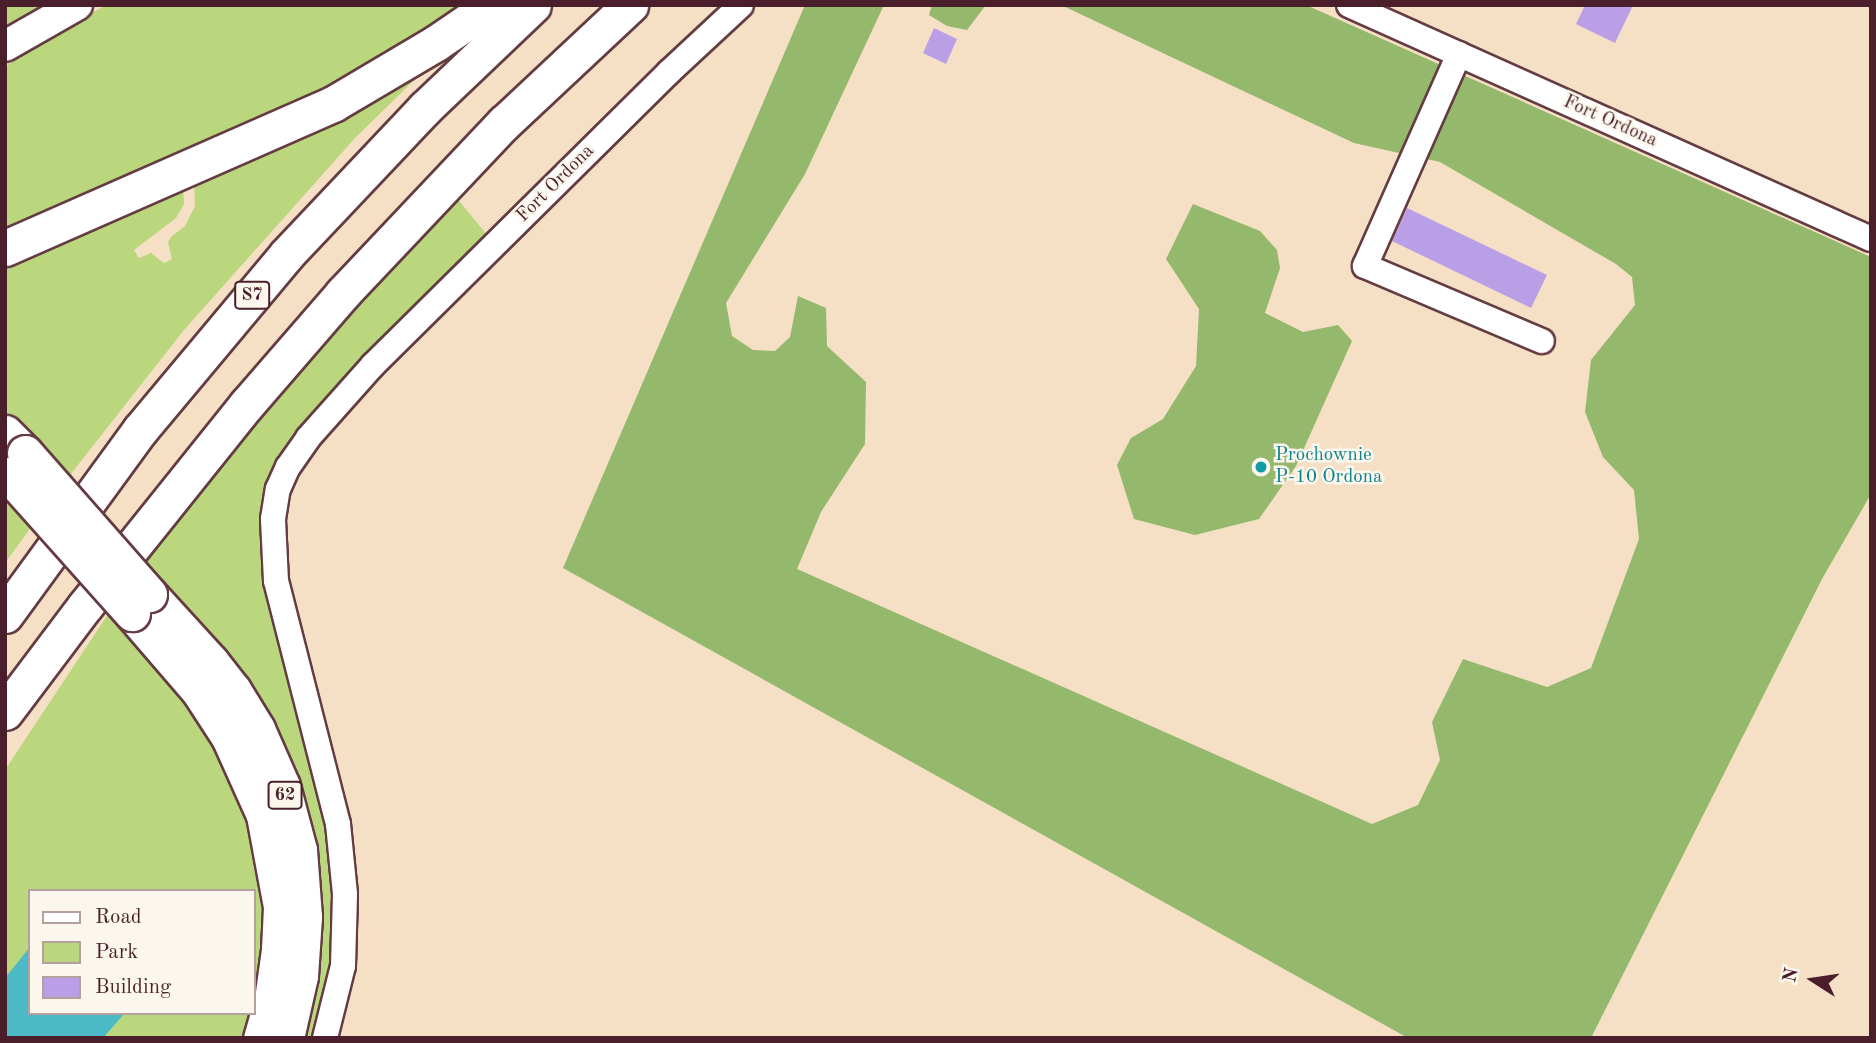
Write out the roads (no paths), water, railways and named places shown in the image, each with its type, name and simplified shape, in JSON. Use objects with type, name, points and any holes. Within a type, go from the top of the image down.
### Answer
[{"type":"highway","points":[[5,248],[333,104],[436,43],[492,5]]},
{"type":"highway","name":"S7","points":[[5,615],[140,430],[287,254],[425,108],[533,5]]},
{"type":"highway","points":[[5,712],[85,606],[247,404],[343,293],[504,123],[630,5]]},
{"type":"highway","points":[[11,458],[140,603],[229,737],[264,815],[281,907],[274,988],[261,1038]]},
{"type":"highway","name":"62","points":[[140,603],[211,662],[233,690],[257,729],[282,786],[299,850],[304,917],[300,976],[286,1038]]},
{"type":"main road","points":[[5,46],[77,5]]},
{"type":"street","name":"Fort Ordona","points":[[325,1038],[343,966],[345,894],[338,824],[276,581],[273,519],[278,489],[308,438],[373,365],[669,72],[741,5]]},
{"type":"street","name":"Fort Ordona","points":[[1349,5],[1871,239]]},
{"type":"street","points":[[1459,54],[1364,265],[1542,341]]},
{"type":"water","points":[[28,949],[28,1015],[123,1015],[103,1038],[5,1038],[5,978]]},
{"type":"place","name":"Prochownie P-10 Ordona","points":[[1261,467]]}]
